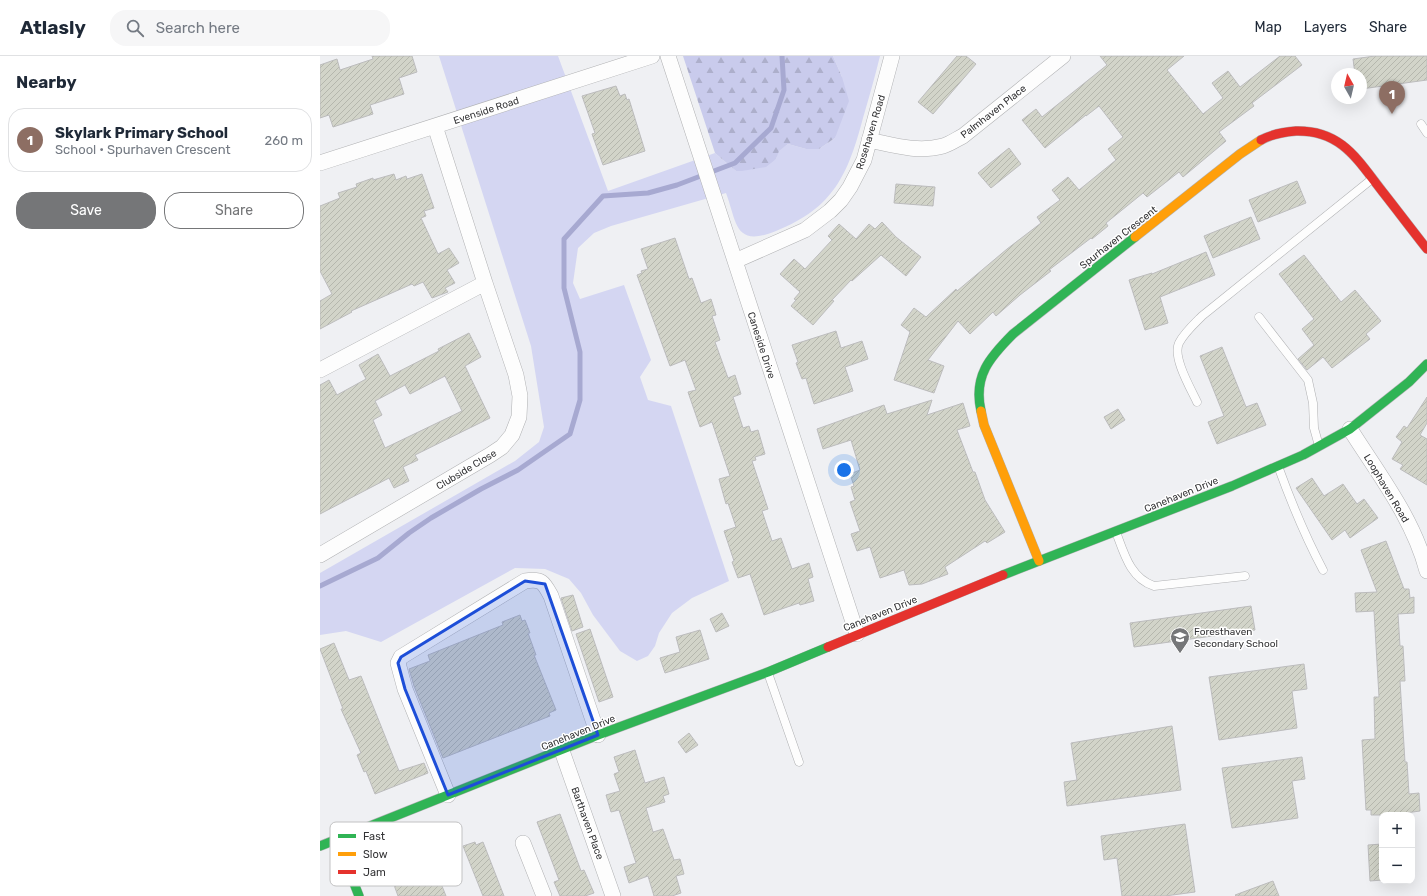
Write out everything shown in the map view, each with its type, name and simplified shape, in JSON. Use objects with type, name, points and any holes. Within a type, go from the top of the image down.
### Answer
[{"type":"street","name":"Evenside Road","points":[[320,163],[652,56]]},
{"type":"street","name":"Caneside Drive","points":[[668,56],[857,634]]},
{"type":"street","name":"Rosehaven Road","points":[[735,261],[805,230],[830,212],[850,188],[864,160],[892,56]]},
{"type":"street","name":"Palmhaven Place","points":[[869,140],[908,148],[927,149],[945,145],[963,136],[1063,56]]},
{"type":"street","name":"Clubside Close","points":[[320,555],[502,447],[512,435],[519,417],[520,396],[516,375],[435,126]]},
{"type":"street","name":"Spurhaven Crescent","points":[[1039,561],[984,425],[979,402],[980,384],[986,365],[995,352],[1013,334],[1240,154],[1260,140],[1274,134],[1302,132],[1325,134],[1339,142],[1354,155],[1427,249]]},
{"type":"street","points":[[320,370],[485,283]]},
{"type":"street","name":"Canehaven Drive","points":[[382,822],[562,751],[598,735],[768,672],[857,634],[1232,486],[1278,466],[1319,447],[1350,429],[1409,382],[1427,364]]},
{"type":"street","name":"Loophaven Road","points":[[1350,429],[1406,517],[1427,571]]},
{"type":"street","points":[[448,796],[405,689],[398,664],[401,657],[525,581],[537,580],[545,584],[551,596],[598,735]]},
{"type":"street","name":"Barthaven Place","points":[[562,751],[614,896]]},
{"type":"street","name":"Canehaven Drive","points":[[320,846],[330,842]]},
{"type":"street","points":[[523,843],[544,896]]},
{"type":"street","points":[[355,886],[359,896]]},
{"type":"lane","points":[[1421,124],[1427,133]]},
{"type":"lane","points":[[1197,402],[1181,365],[1178,353],[1178,344],[1184,335],[1202,316],[1372,178]]},
{"type":"lane","points":[[1260,317],[1308,380],[1314,403],[1314,428],[1319,447]]},
{"type":"lane","points":[[1278,466],[1311,547],[1323,570]]},
{"type":"lane","points":[[1116,532],[1132,570],[1146,584],[1154,586],[1245,576]]},
{"type":"lane","points":[[768,672],[799,762]]},
{"type":"highlighted area","points":[[525,581],[545,584],[598,735],[448,795],[405,689],[398,663],[401,657]]},
{"type":"shaded area","points":[[439,56],[558,56],[608,191],[715,153],[736,171],[776,159],[778,151],[788,144],[806,149],[819,149],[835,138],[842,77],[833,56],[880,56],[851,156],[836,187],[812,212],[796,222],[776,231],[752,236],[745,234],[739,229],[726,193],[611,226],[594,233],[578,248],[573,283],[580,299],[624,285],[651,360],[640,377],[648,400],[671,406],[729,581],[692,598],[672,613],[659,633],[655,646],[648,656],[637,661],[620,651],[593,615],[581,593],[569,579],[545,569],[515,568],[381,642],[346,631],[320,635],[320,573],[515,461],[539,442],[544,427],[531,346]]},
{"type":"green space","points":[[683,56],[833,56],[842,77],[849,101],[835,138],[819,149],[806,149],[788,144],[779,151],[776,159],[766,167],[736,171],[715,153]]},
{"type":"building","points":[[372,56],[412,56],[417,72],[399,78],[404,94],[370,105],[373,114],[333,127],[329,115],[320,118],[320,65],[337,59],[340,70],[373,59]]},
{"type":"building","points":[[957,56],[966,56],[976,64],[933,114],[918,102]]},
{"type":"building","points":[[1100,56],[1184,56],[1167,70],[1203,114],[1223,98],[1212,83],[1228,71],[1240,87],[1280,56],[1295,56],[1302,65],[1252,103],[1254,106],[1219,132],[1226,141],[1183,177],[1179,172],[1147,197],[1143,193],[1106,223],[1108,226],[1049,270],[1051,271],[996,316],[993,312],[970,334],[958,321],[928,360],[944,366],[934,393],[894,380],[910,332],[901,325],[914,308],[926,317],[956,289],[957,291],[1041,223],[1037,217],[1060,200],[1052,190],[1068,177],[1079,190],[1116,160],[1108,149],[1123,137],[1099,106],[1045,148],[1022,120],[1036,109],[1042,117],[1107,65]]},
{"type":"building","points":[[1375,56],[1427,56],[1427,80],[1367,88],[1367,68],[1354,68],[1353,59]]},
{"type":"building","points":[[616,86],[620,96],[625,94],[627,100],[629,99],[645,151],[603,165],[592,134],[595,133],[582,96]]},
{"type":"building","points":[[1009,148],[1021,164],[991,188],[978,173]]},
{"type":"building","points":[[394,174],[396,180],[406,176],[407,179],[422,174],[434,208],[424,211],[426,216],[421,218],[438,254],[449,248],[459,263],[447,270],[455,283],[445,288],[448,292],[432,298],[423,282],[414,286],[412,284],[351,311],[352,312],[320,329],[320,301],[332,294],[320,271],[320,206],[340,198],[338,193],[357,187],[356,184],[373,178],[373,180]]},
{"type":"building","points":[[1297,181],[1306,203],[1258,222],[1249,200]]},
{"type":"building","points":[[896,184],[935,187],[933,206],[894,203]]},
{"type":"building","points":[[1251,217],[1260,239],[1213,258],[1204,236]]},
{"type":"building","points":[[882,222],[896,237],[921,257],[906,276],[881,255],[852,281],[851,280],[832,300],[834,301],[813,325],[791,306],[796,300],[794,299],[800,292],[780,274],[794,259],[805,269],[832,240],[828,236],[839,224],[856,239],[869,224],[875,229]]},
{"type":"building","points":[[675,238],[689,279],[692,278],[701,303],[711,299],[716,315],[712,316],[720,340],[715,342],[728,378],[735,375],[741,394],[733,397],[743,428],[749,426],[751,432],[758,430],[765,454],[755,457],[756,460],[752,461],[768,509],[762,511],[772,541],[781,538],[792,569],[809,563],[813,577],[808,579],[814,601],[800,605],[799,603],[764,615],[750,574],[738,578],[724,531],[736,527],[728,503],[726,504],[719,479],[730,476],[712,422],[700,427],[688,392],[696,390],[685,360],[670,366],[637,275],[642,273],[641,271],[648,269],[641,249]]},
{"type":"building","points":[[1206,252],[1215,275],[1160,297],[1168,323],[1145,330],[1129,280],[1152,274]]},
{"type":"building","points":[[1304,255],[1341,302],[1355,290],[1381,321],[1366,334],[1370,339],[1332,368],[1323,357],[1307,370],[1298,359],[1314,345],[1302,329],[1314,319],[1279,274]]},
{"type":"building","points":[[836,331],[841,348],[862,341],[868,359],[845,367],[853,391],[814,404],[806,378],[802,379],[796,363],[798,362],[792,345]]},
{"type":"building","points":[[469,333],[481,357],[465,366],[490,418],[415,455],[418,460],[403,467],[409,481],[394,488],[389,478],[320,514],[320,385],[329,380],[337,395],[366,379],[359,365],[378,354],[390,376],[439,351],[438,349]],"holes":[[[445,376],[462,411],[385,448],[373,420],[382,415],[375,401],[405,385],[410,394]]]},
{"type":"building","points":[[1222,347],[1246,407],[1257,403],[1266,425],[1217,444],[1208,422],[1224,416],[1200,356]]},
{"type":"building","points":[[1427,397],[1427,423],[1420,435],[1427,439],[1427,485],[1400,469],[1403,465],[1392,459],[1402,442],[1396,437],[1404,426],[1407,428]]},
{"type":"building","points":[[932,400],[927,415],[963,403],[970,426],[957,430],[985,500],[1005,532],[987,543],[985,541],[945,567],[948,574],[922,584],[909,585],[904,570],[880,578],[870,547],[857,551],[851,534],[860,531],[850,502],[855,500],[851,487],[854,486],[850,474],[860,470],[851,440],[823,449],[817,429],[884,405],[887,414]]},
{"type":"building","points":[[1118,409],[1125,420],[1111,429],[1104,417]]},
{"type":"building","points":[[1312,478],[1324,496],[1343,484],[1357,504],[1364,499],[1378,518],[1350,538],[1345,530],[1332,540],[1296,488]]},
{"type":"building","points":[[1386,541],[1404,589],[1409,589],[1410,598],[1414,597],[1414,613],[1398,614],[1400,646],[1403,646],[1405,681],[1400,681],[1405,762],[1407,762],[1409,794],[1419,793],[1420,811],[1379,812],[1379,815],[1371,815],[1371,810],[1366,810],[1362,740],[1375,739],[1374,697],[1379,697],[1374,611],[1356,612],[1355,593],[1377,592],[1361,550]]},
{"type":"building","points":[[573,595],[583,627],[572,631],[561,598]]},
{"type":"building","points":[[1251,606],[1255,630],[1134,647],[1130,623]]},
{"type":"building","points":[[722,613],[729,626],[716,632],[710,619]]},
{"type":"building","points":[[520,615],[522,621],[525,620],[530,633],[528,633],[536,655],[534,655],[556,710],[549,713],[550,716],[443,758],[414,686],[409,669],[430,661],[428,655],[503,625],[502,622]]},
{"type":"building","points":[[590,629],[613,697],[599,702],[576,634]]},
{"type":"building","points":[[700,630],[709,659],[665,673],[660,658],[680,652],[676,637]]},
{"type":"building","points":[[334,643],[349,680],[361,676],[399,771],[424,763],[428,773],[375,794],[366,771],[364,772],[357,755],[361,753],[341,709],[343,709],[320,649]]},
{"type":"building","points":[[1304,664],[1307,689],[1292,691],[1297,728],[1219,740],[1209,677]]},
{"type":"building","points":[[1172,726],[1181,790],[1067,806],[1064,782],[1077,780],[1071,743]]},
{"type":"building","points":[[689,733],[698,745],[686,753],[678,742]]},
{"type":"building","points":[[635,750],[645,783],[664,777],[669,794],[663,796],[665,802],[646,808],[653,832],[663,829],[674,860],[680,859],[684,874],[676,876],[681,893],[672,896],[654,896],[648,876],[629,883],[624,867],[636,863],[619,810],[611,812],[606,795],[620,791],[614,774],[619,772],[614,757]]},
{"type":"building","points":[[1302,757],[1305,779],[1292,781],[1298,818],[1232,828],[1222,768]]},
{"type":"building","points":[[560,814],[581,871],[584,870],[594,893],[585,896],[560,896],[554,882],[559,880],[537,822]]},
{"type":"building","points":[[1185,824],[1195,892],[1165,896],[1122,896],[1117,858],[1104,860],[1101,836]]},
{"type":"building","points":[[475,842],[476,845],[483,842],[504,896],[483,896],[463,846]]},
{"type":"building","points":[[1379,844],[1379,880],[1370,881],[1368,845]]},
{"type":"building","points":[[1273,881],[1279,896],[1235,895]]},
{"type":"building","points":[[394,886],[442,886],[446,896],[398,896]]},
{"type":"waterway","points":[[320,586],[378,558],[409,533],[431,518],[481,489],[518,470],[570,434],[580,400],[580,352],[564,288],[564,239],[603,196],[648,193],[677,185],[735,163],[771,128],[784,90],[782,56]]},
{"type":"traffic: fast","points":[[981,411],[979,387],[985,368],[997,351],[1013,334],[1135,237]]},
{"type":"traffic: fast","points":[[1003,575],[1232,486],[1303,455],[1350,429],[1409,382],[1427,364]]},
{"type":"traffic: fast","points":[[380,822],[598,735],[768,672],[828,647]]},
{"type":"traffic: fast","points":[[320,846],[330,842]]},
{"type":"traffic: fast","points":[[355,886],[359,896]]},
{"type":"traffic: slow","points":[[1135,237],[1240,154],[1261,140]]},
{"type":"traffic: slow","points":[[981,411],[984,425],[1039,561]]},
{"type":"traffic: jam","points":[[1261,140],[1269,136],[1296,131],[1325,135],[1336,141],[1356,158],[1427,249]]},
{"type":"traffic: jam","points":[[828,647],[1003,575]]},
{"type":"place","name":"Skylark Primary School","points":[[1392,114]]},
{"type":"place","name":"Foresthaven Secondary School","points":[[1180,654]]}]
